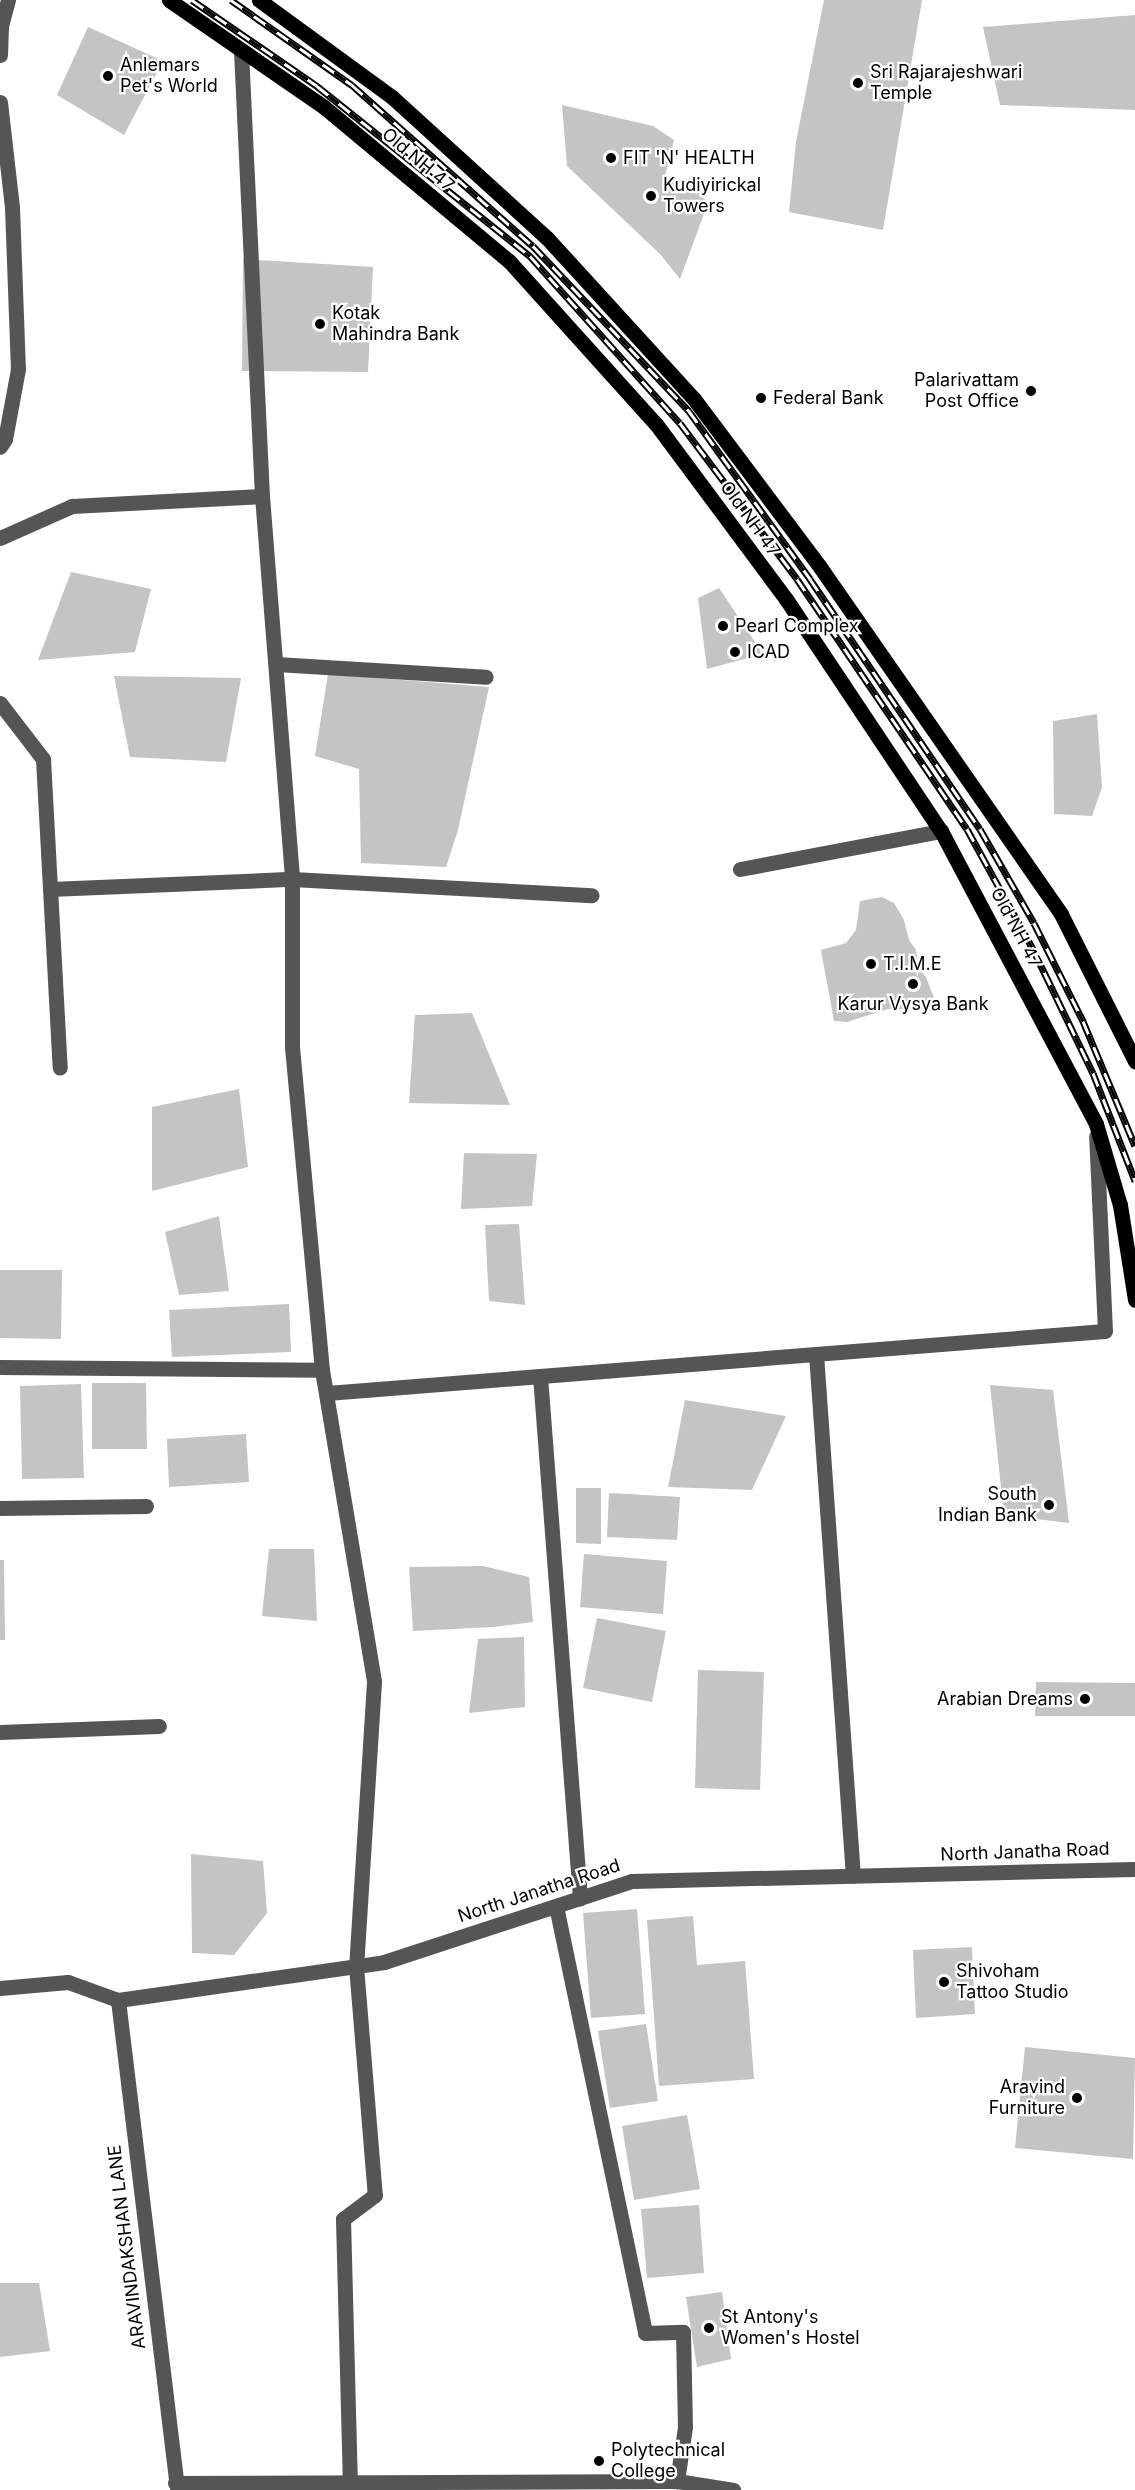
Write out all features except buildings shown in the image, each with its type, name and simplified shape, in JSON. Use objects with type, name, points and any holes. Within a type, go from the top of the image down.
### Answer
[{"type":"main road","name":"Old NH 47","points":[[169,0],[324,106],[509,261],[656,424],[786,599],[941,831],[1096,1124],[1120,1205],[1135,1300]]},
{"type":"main road","name":"Old NH 47","points":[[259,0],[392,97],[547,238],[694,399],[820,567],[1061,914],[1135,1060]]},
{"type":"street","points":[[0,55],[1,26],[8,0]]},
{"type":"street","points":[[241,51],[262,496],[292,879],[292,1047],[322,1370],[374,1682],[356,1966],[375,2194],[342,2219],[350,2486]]},
{"type":"street","points":[[0,102],[12,207],[18,369],[5,439],[0,447]]},
{"type":"street","points":[[0,538],[72,506],[262,496]]},
{"type":"street","points":[[276,664],[486,677]]},
{"type":"street","points":[[0,703],[43,759],[60,1068]]},
{"type":"street","points":[[740,869],[941,831]]},
{"type":"street","points":[[50,889],[292,879],[592,895]]},
{"type":"street","points":[[327,1393],[1105,1331],[1096,1124]]},
{"type":"street","points":[[816,1354],[853,1876]]},
{"type":"street","points":[[0,1367],[322,1370]]},
{"type":"street","points":[[540,1376],[580,1898]]},
{"type":"street","points":[[0,1508],[146,1506]]},
{"type":"street","points":[[0,1732],[159,1726]]},
{"type":"street","name":"North Janatha Road","points":[[0,1988],[68,1982],[118,2000],[384,1962],[632,1881],[1135,1869]]},
{"type":"street","points":[[556,1906],[645,2333],[683,2332],[685,2427],[677,2481]]},
{"type":"street","name":"ARAVINDAKSHAN LANE","points":[[118,2000],[176,2487]]},
{"type":"street","points":[[176,2487],[536,2486],[677,2481],[733,2490]]},
{"type":"railway","points":[[192,0],[317,86],[530,256],[680,423],[797,579],[967,829],[1032,947],[1093,1073],[1135,1181]]},
{"type":"railway","points":[[231,0],[352,85],[533,246],[689,411],[810,579],[980,829],[1034,923],[1083,1021],[1135,1146]]},
{"type":"place","name":"Anlemars Pet's World","points":[[108,76]]},
{"type":"place","name":"Sri Rajarajeshwari Temple","points":[[858,83]]},
{"type":"place","name":"FIT 'N' HEALTH","points":[[611,158]]},
{"type":"place","name":"Kudiyirickal Towers","points":[[651,196]]},
{"type":"place","name":"Kotak Mahindra Bank","points":[[320,324]]},
{"type":"place","name":"Palarivattam Post Office","points":[[1031,391]]},
{"type":"place","name":"Federal Bank","points":[[761,398]]},
{"type":"place","name":"Pearl Complex","points":[[723,626]]},
{"type":"place","name":"ICAD","points":[[735,652]]},
{"type":"place","name":"T.I.M.E","points":[[871,964]]},
{"type":"place","name":"Karur Vysya Bank","points":[[913,984]]},
{"type":"place","name":"South Indian Bank","points":[[1049,1505]]},
{"type":"place","name":"Arabian Dreams","points":[[1085,1699]]},
{"type":"place","name":"Shivoham Tattoo Studio","points":[[944,1982]]},
{"type":"place","name":"Aravind Furniture","points":[[1077,2098]]},
{"type":"place","name":"St Antony's Women's Hostel","points":[[709,2328]]},
{"type":"place","name":"Polytechnical College","points":[[599,2461]]}]
